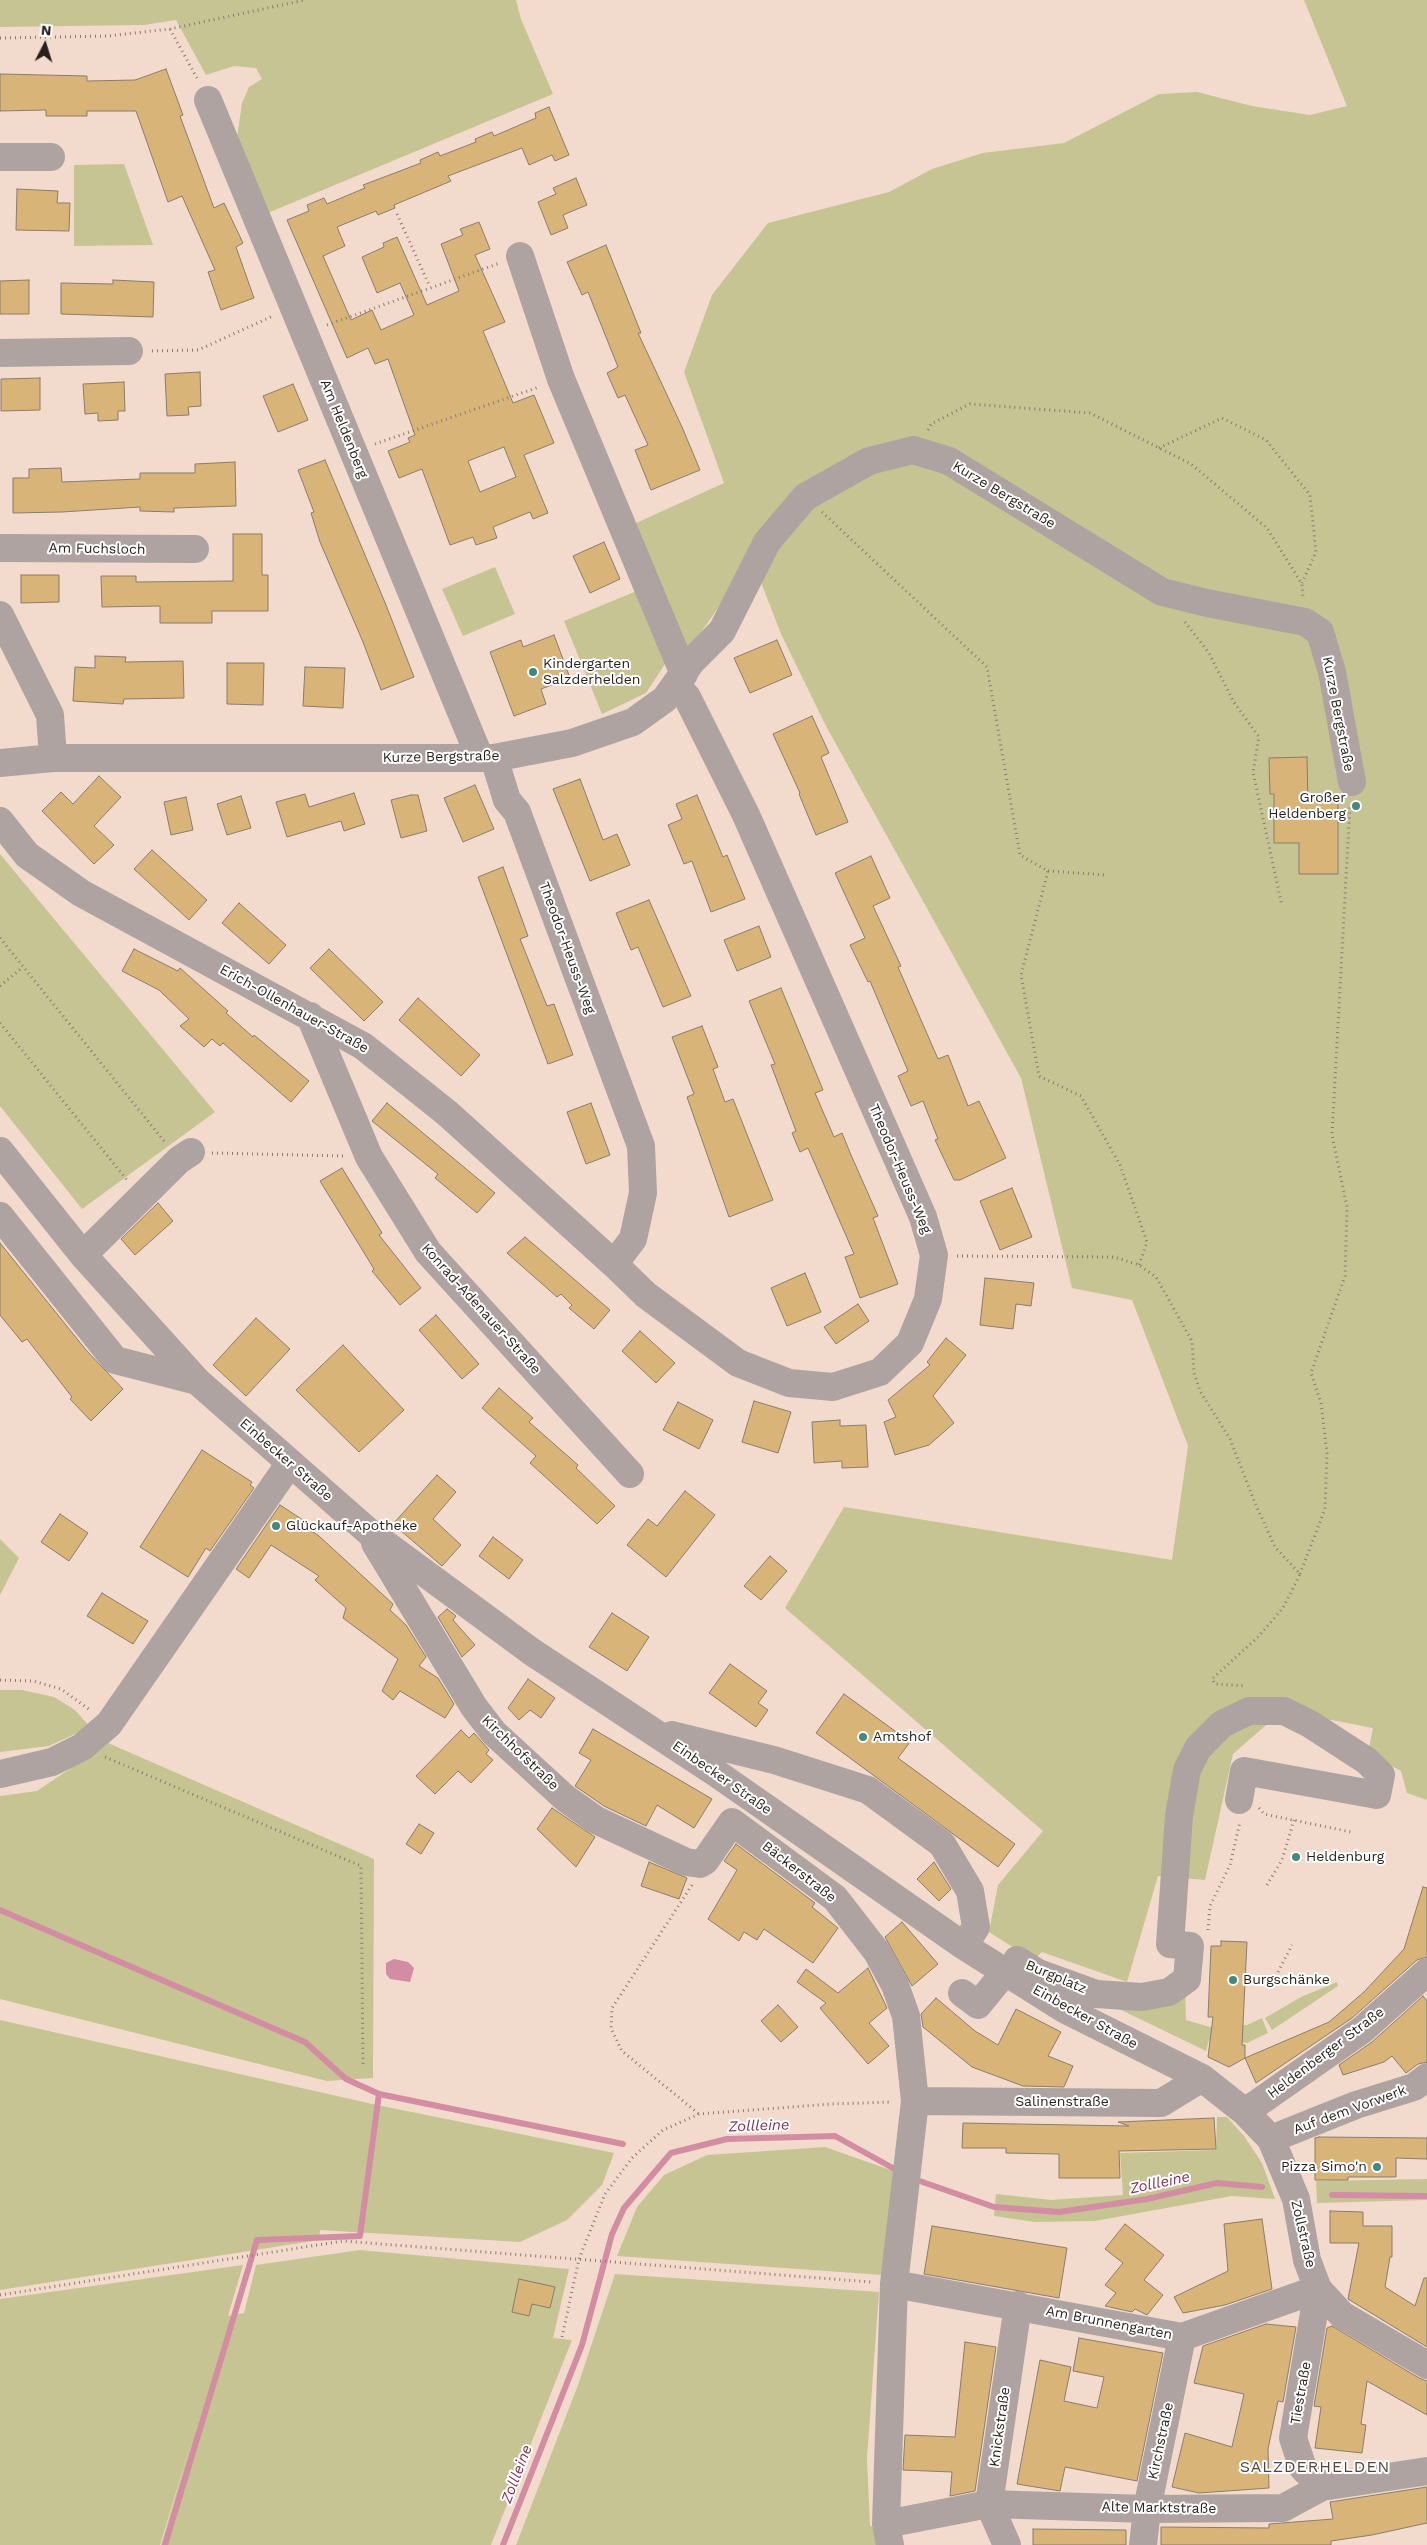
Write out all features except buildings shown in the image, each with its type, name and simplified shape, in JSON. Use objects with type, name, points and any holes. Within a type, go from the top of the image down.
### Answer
[{"type":"street","name":"Am Heldenberg","points":[[208,100],[354,452],[487,758]]},
{"type":"street","points":[[0,157],[50,156]]},
{"type":"street","points":[[520,256],[561,379],[680,680]]},
{"type":"street","points":[[0,353],[129,351]]},
{"type":"street","name":"Kurze Bergstraße","points":[[0,763],[53,758],[487,758],[572,743],[633,722],[665,700],[692,661],[722,632],[767,542],[805,497],[869,461],[912,450],[949,461],[1162,592],[1305,622],[1320,632],[1332,672],[1352,782]]},
{"type":"street","name":"Am Fuchsloch","points":[[0,548],[195,550]]},
{"type":"street","points":[[0,615],[50,715],[53,758]]},
{"type":"street","name":"Theodor-Heuss-Weg","points":[[487,758],[507,800],[517,812],[641,1146],[643,1193],[633,1239],[614,1264],[646,1295],[738,1363],[789,1383],[833,1387],[880,1372],[910,1343],[928,1299],[934,1255],[923,1217],[746,815],[680,680]]},
{"type":"street","name":"Erich-Ollenhauer-Straße","points":[[0,821],[26,855],[81,893],[363,1046],[447,1113],[614,1264]]},
{"type":"street","name":"Konrad-Adenauer-Straße","points":[[310,1016],[369,1157],[428,1252],[630,1474]]},
{"type":"street","name":"Einbecker Straße","points":[[0,1151],[83,1255],[197,1381],[369,1532],[532,1652],[655,1731],[964,1946],[1064,2009],[1202,2078],[1245,2112],[1271,2139]]},
{"type":"street","points":[[83,1255],[185,1156]]},
{"type":"street","name":"Einbecker Straße","points":[[0,1216],[115,1360],[197,1381]]},
{"type":"street","points":[[0,1774],[52,1762],[82,1747],[109,1724],[290,1464]]},
{"type":"street","name":"Kirchhofstraße","points":[[369,1532],[474,1708],[494,1732],[565,1798],[596,1820],[686,1862],[700,1864]]},
{"type":"street","points":[[1198,1946],[1170,1944],[1179,1816],[1187,1770],[1198,1748],[1222,1724],[1249,1711],[1284,1711],[1310,1724],[1367,1761],[1381,1775],[1377,1795],[1244,1771],[1241,1803]]},
{"type":"street","points":[[655,1731],[774,1760],[868,1790],[942,1844],[970,1892],[976,1926],[964,1946]]},
{"type":"street","points":[[700,1864],[705,1862],[732,1822],[733,1786]]},
{"type":"street","name":"Bäckerstraße","points":[[732,1822],[835,1898],[877,1952],[895,1985],[906,2016],[915,2101],[894,2284],[888,2535]]},
{"type":"street","name":"Burgplatz","points":[[964,1946],[985,1941],[1038,1973],[1074,1987],[1096,1994],[1142,1997],[1169,1992],[1187,1979],[1198,1946]]},
{"type":"street","points":[[962,1993],[978,2006],[1004,1972]]},
{"type":"street","name":"Heldenberger Straße","points":[[1245,2112],[1362,2030],[1427,1972]]},
{"type":"street","name":"Auf dem Vorwerk","points":[[1271,2139],[1356,2105],[1414,2087],[1427,2077]]},
{"type":"street","name":"Salinenstraße","points":[[915,2101],[1161,2103],[1202,2078]]},
{"type":"street","name":"Zollstraße","points":[[1271,2139],[1296,2199],[1307,2260],[1318,2290],[1342,2316],[1427,2365]]},
{"type":"street","name":"Am Brunnengarten","points":[[894,2284],[1182,2337],[1318,2290]]},
{"type":"street","name":"Tiestraße","points":[[1318,2290],[1293,2438],[1303,2468],[1322,2487]]},
{"type":"street","name":"Knickstraße","points":[[989,2504],[1018,2306]]},
{"type":"street","name":"Kirchstraße","points":[[1143,2545],[1147,2509],[1182,2337]]},
{"type":"street","name":"Alte Marktstraße","points":[[888,2535],[989,2504],[1147,2509],[1283,2508],[1322,2487],[1427,2471]]},
{"type":"street","points":[[989,2504],[1007,2545]]},
{"type":"path","points":[[0,38],[108,36],[170,29],[305,0]]},
{"type":"path","points":[[170,29],[208,100]]},
{"type":"path","points":[[397,214],[430,287]]},
{"type":"path","points":[[349,316],[520,256]]},
{"type":"path","points":[[129,351],[198,350],[294,308]]},
{"type":"path","points":[[354,452],[561,379]]},
{"type":"path","points":[[912,450],[931,424],[970,404],[1090,413],[1191,464],[1267,528],[1302,584],[1305,622]]},
{"type":"path","points":[[1159,448],[1222,418],[1266,440],[1310,495],[1316,552],[1302,584]]},
{"type":"path","points":[[805,497],[987,668],[1020,855],[1048,871],[1107,875]]},
{"type":"path","points":[[1162,592],[1209,653],[1233,701],[1259,737],[1253,772],[1282,906]]},
{"type":"path","points":[[1248,1687],[1215,1684],[1212,1679],[1258,1636],[1283,1608],[1300,1574],[1325,1509],[1326,1453],[1322,1411],[1311,1373],[1345,1276],[1347,1207],[1332,1135],[1352,782]]},
{"type":"path","points":[[1048,871],[1021,975],[1039,1076],[1081,1096],[1120,1165],[1147,1242],[1139,1265]]},
{"type":"path","points":[[0,938],[185,1156],[369,1157]]},
{"type":"path","points":[[0,986],[23,967]]},
{"type":"path","points":[[0,1023],[142,1198]]},
{"type":"path","points":[[934,1255],[1114,1257],[1139,1265],[1156,1277],[1192,1341],[1194,1373],[1200,1391],[1230,1439],[1255,1503],[1275,1547],[1300,1574]]},
{"type":"path","points":[[0,1680],[33,1681],[61,1689],[109,1724]]},
{"type":"path","points":[[82,1747],[362,1866],[363,2067]]},
{"type":"path","points":[[1198,1946],[1210,1906],[1230,1865],[1241,1803],[1260,1808],[1264,1814],[1351,1832]]},
{"type":"path","points":[[1267,1885],[1282,1860],[1294,1820]]},
{"type":"path","points":[[699,2114],[622,2051],[611,2029],[612,2008],[693,1884],[700,1864]]},
{"type":"path","points":[[1278,1972],[1292,1945]]},
{"type":"path","points":[[562,2337],[579,2259],[605,2194],[632,2158],[663,2130],[699,2114],[831,2104],[915,2101]]},
{"type":"path","points":[[0,2295],[343,2241],[894,2284]]},
{"type":"shaded area","points":[[0,0],[516,0],[521,19],[553,94],[263,215],[236,145],[242,103],[249,87],[262,79],[256,68],[234,66],[206,75],[176,20],[144,25],[0,27]]},
{"type":"shaded area","points":[[1304,0],[1427,0],[1427,1800],[1407,1793],[1401,1771],[1368,1753],[1373,1728],[1332,1720],[1310,1724],[1273,1719],[1233,1754],[1205,1880],[1158,1876],[1127,1982],[1042,1952],[1033,1960],[989,1932],[998,1885],[1043,1831],[785,1608],[844,1507],[1172,1560],[1188,1446],[1132,1300],[1072,1288],[1021,1078],[826,726],[781,634],[752,559],[686,654],[634,524],[724,483],[684,372],[712,295],[768,223],[889,192],[932,169],[983,153],[1064,143],[1159,94],[1197,92],[1252,106],[1310,115],[1347,106]]},
{"type":"shaded area","points":[[124,164],[153,245],[74,246],[74,165]]},
{"type":"shaded area","points":[[495,567],[515,614],[463,636],[442,589]]},
{"type":"shaded area","points":[[639,590],[665,664],[646,693],[602,714],[564,621]]},
{"type":"shaded area","points":[[0,854],[215,1112],[82,1209],[0,1106]]},
{"type":"shaded area","points":[[0,1539],[19,1558],[0,1595]]},
{"type":"shaded area","points":[[0,1690],[22,1690],[54,1697],[75,1710],[90,1727],[49,1746],[0,1752]]},
{"type":"shaded area","points":[[108,1743],[374,1859],[373,2078],[327,2081],[0,1999],[0,1796],[37,1791]]},
{"type":"shaded area","points":[[394,1959],[408,1962],[414,1968],[410,1982],[390,1979],[386,1974],[386,1963]]},
{"type":"shaded area","points":[[1337,1982],[1338,1986],[1272,2030],[1265,2018],[1301,1997]]},
{"type":"shaded area","points":[[1185,1987],[1186,2020],[1210,2027],[1247,2025],[1262,2018],[1268,2033],[1247,2043],[1209,2040],[1206,2051],[1117,2008]]},
{"type":"shaded area","points":[[0,2020],[377,2105],[614,2153],[602,2185],[567,2220],[520,2242],[320,2230],[319,2240],[0,2290]]},
{"type":"shaded area","points":[[1217,2117],[1227,2117],[1244,2136],[1262,2163],[1275,2199],[1232,2196],[1095,2221],[1035,2222],[994,2216],[996,2194],[1051,2200],[1123,2195],[1120,2153],[1216,2150]]},
{"type":"shaded area","points":[[825,2147],[896,2172],[882,2275],[617,2256],[637,2207],[664,2175],[707,2155]]},
{"type":"shaded area","points":[[1427,2179],[1427,2200],[1317,2203],[1316,2181]]},
{"type":"shaded area","points":[[360,2250],[569,2269],[553,2338],[572,2340],[491,2545],[161,2545],[192,2439],[160,2545],[0,2545],[0,2299],[243,2265],[228,2316],[244,2313],[256,2265]]},
{"type":"shaded area","points":[[615,2274],[879,2292],[867,2458],[870,2525],[875,2530],[879,2545],[516,2545],[578,2385]]},
{"type":"waterway","points":[[0,1910],[305,2042],[346,2079],[379,2094]]},
{"type":"waterway","points":[[165,2545],[257,2240],[360,2236],[379,2094],[623,2144]]},
{"type":"waterway","name":"Zollleine","points":[[503,2545],[582,2345],[612,2234],[624,2208],[671,2153],[727,2139],[835,2136],[900,2172]]},
{"type":"waterway","name":"Zollleine","points":[[914,2179],[994,2207],[1059,2212],[1147,2199],[1217,2183],[1262,2187]]},
{"type":"waterway","name":"Zollleine","points":[[1332,2195],[1427,2196]]},
{"type":"place","name":"Kindergarten Salzderhelden","points":[[533,672]]},
{"type":"place","name":"Großer Heldenberg","points":[[1356,806]]},
{"type":"place","name":"Glückauf-Apotheke","points":[[276,1526]]},
{"type":"place","name":"Amtshof","points":[[863,1737]]},
{"type":"place","name":"Heldenburg","points":[[1296,1857]]},
{"type":"place","name":"Burgschänke","points":[[1233,1980]]},
{"type":"place","name":"Pizza Simo'n","points":[[1377,2167]]},
{"type":"district","name":"SALZDERHELDEN","points":[[1315,2467]]}]
